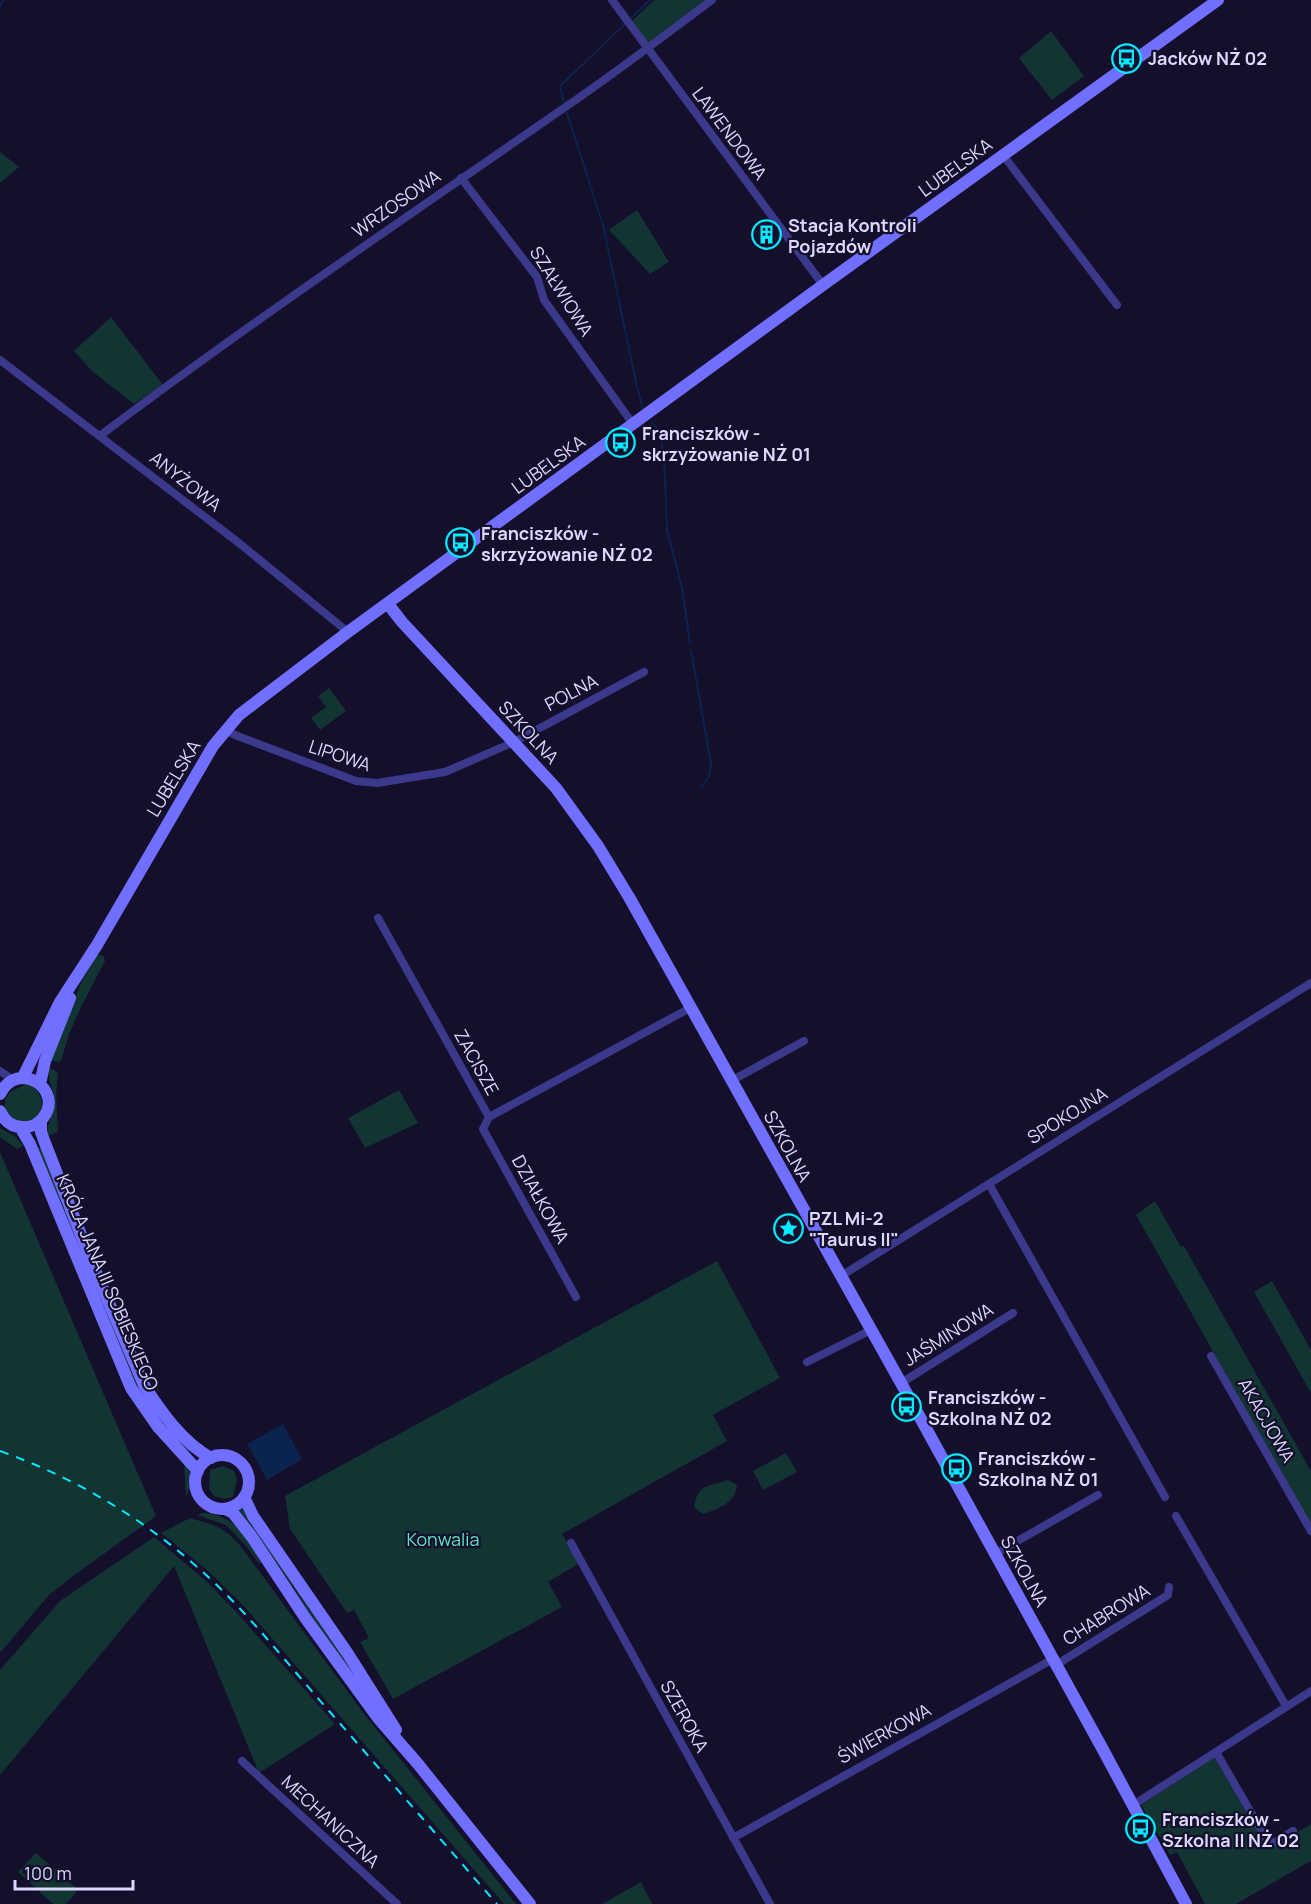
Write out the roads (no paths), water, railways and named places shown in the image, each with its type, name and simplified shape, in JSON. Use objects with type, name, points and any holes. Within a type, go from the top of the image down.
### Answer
[{"type":"main road","name":"LUBELSKA","points":[[18,1078],[60,1002],[78,978],[194,777],[225,730],[239,715],[267,692],[633,423],[1218,0]]},
{"type":"main road","name":"SZKOLNA","points":[[388,604],[564,797],[598,846],[629,897],[901,1383],[1186,1904]]},
{"type":"main road","name":"LUBELSKA","points":[[40,1084],[45,1061],[78,978]]},
{"type":"main road","points":[[0,1093],[6,1085],[18,1078],[32,1079],[46,1092],[48,1102],[41,1120],[33,1125],[20,1127],[6,1121],[0,1111]]},
{"type":"main road","name":"KRÓLA JANA III SOBIESKIEGO","points":[[41,1120],[41,1132],[49,1153],[144,1385],[178,1430],[195,1447],[212,1458]]},
{"type":"main road","name":"KRÓLA JANA III SOBIESKIEGO","points":[[20,1127],[30,1144],[131,1388],[158,1427],[198,1471]]},
{"type":"main road","points":[[225,1509],[237,1504],[244,1497],[249,1479],[243,1465],[234,1458],[226,1456],[212,1458],[198,1471],[195,1483],[200,1497],[211,1507],[233,1513],[378,1718],[531,1904]]},
{"type":"main road","points":[[244,1497],[253,1516],[348,1654],[418,1764]]},
{"type":"street","name":"LAWENDOWA","points":[[612,0],[823,285]]},
{"type":"street","name":"WRZOSOWA","points":[[101,435],[461,178],[563,109],[712,0]]},
{"type":"street","points":[[1003,155],[1118,305]]},
{"type":"street","name":"SZAŁWIOWA","points":[[461,178],[537,277],[544,300],[633,423]]},
{"type":"street","name":"ANYŻOWA","points":[[0,360],[101,435],[348,632]]},
{"type":"street","name":"POLNA","points":[[514,742],[644,672]]},
{"type":"street","name":"LIPOWA","points":[[225,730],[349,778],[370,783],[445,772],[514,742]]},
{"type":"street","name":"ZACISZE","points":[[378,918],[489,1117],[690,1008]]},
{"type":"street","name":"SPOKOJNA","points":[[841,1276],[1311,983]]},
{"type":"street","points":[[731,1082],[804,1041]]},
{"type":"street","points":[[0,1071],[18,1078]]},
{"type":"street","name":"DZIAŁKOWA","points":[[489,1117],[483,1129],[576,1297]]},
{"type":"street","points":[[989,1184],[1165,1497]]},
{"type":"street","name":"JAŚMINOWA","points":[[901,1383],[1013,1313]]},
{"type":"street","points":[[807,1362],[871,1330]]},
{"type":"street","name":"AKACJOWA","points":[[1211,1356],[1311,1531]]},
{"type":"street","points":[[995,1554],[1098,1495]]},
{"type":"street","points":[[1176,1516],[1286,1706]]},
{"type":"street","name":"SZEROKA","points":[[571,1543],[770,1904]]},
{"type":"street","name":"CHABROWA","points":[[1055,1662],[1168,1595],[1169,1587]]},
{"type":"street","name":"ŚWIERKOWA","points":[[732,1838],[1055,1662]]},
{"type":"street","points":[[1133,1805],[1311,1690]]},
{"type":"street","points":[[1215,1752],[1268,1842],[1275,1842],[1293,1831]]},
{"type":"street","name":"MECHANICZNA","points":[[242,1761],[397,1904]]},
{"type":"water","points":[[283,1424],[302,1459],[267,1480],[247,1444]]},
{"type":"waterway","points":[[0,6],[3,0]]},
{"type":"waterway","points":[[629,20],[650,0]]},
{"type":"waterway","points":[[564,104],[560,86],[625,24]]},
{"type":"waterway","points":[[567,113],[603,225],[643,409]]},
{"type":"waterway","points":[[652,422],[659,432],[664,455],[667,530],[682,588],[690,643]]},
{"type":"waterway","points":[[691,650],[711,764],[709,776],[702,786]]},
{"type":"railway","points":[[0,1451],[56,1474],[109,1502],[159,1536],[205,1574],[254,1624],[497,1904]]},
{"type":"place","name":"Jacków NŻ 02","points":[[1127,58]]},
{"type":"place","name":"Stacja Kontroli Pojazdów","points":[[767,235]]},
{"type":"place","name":"Franciszków - skrzyżowanie NŻ 01","points":[[621,443]]},
{"type":"place","name":"Franciszków - skrzyżowanie NŻ 02","points":[[460,543]]},
{"type":"place","name":"PZL Mi-2 \"Taurus II\"","points":[[788,1228]]},
{"type":"place","name":"Franciszków - Szkolna NŻ 02","points":[[907,1407]]},
{"type":"place","name":"Franciszków - Szkolna NŻ 01","points":[[957,1468]]},
{"type":"place","name":"Franciszków - Szkolna II NŻ 02","points":[[1141,1829]]},
{"type":"park label","name":"Konwalia","points":[[443,1539]]}]
